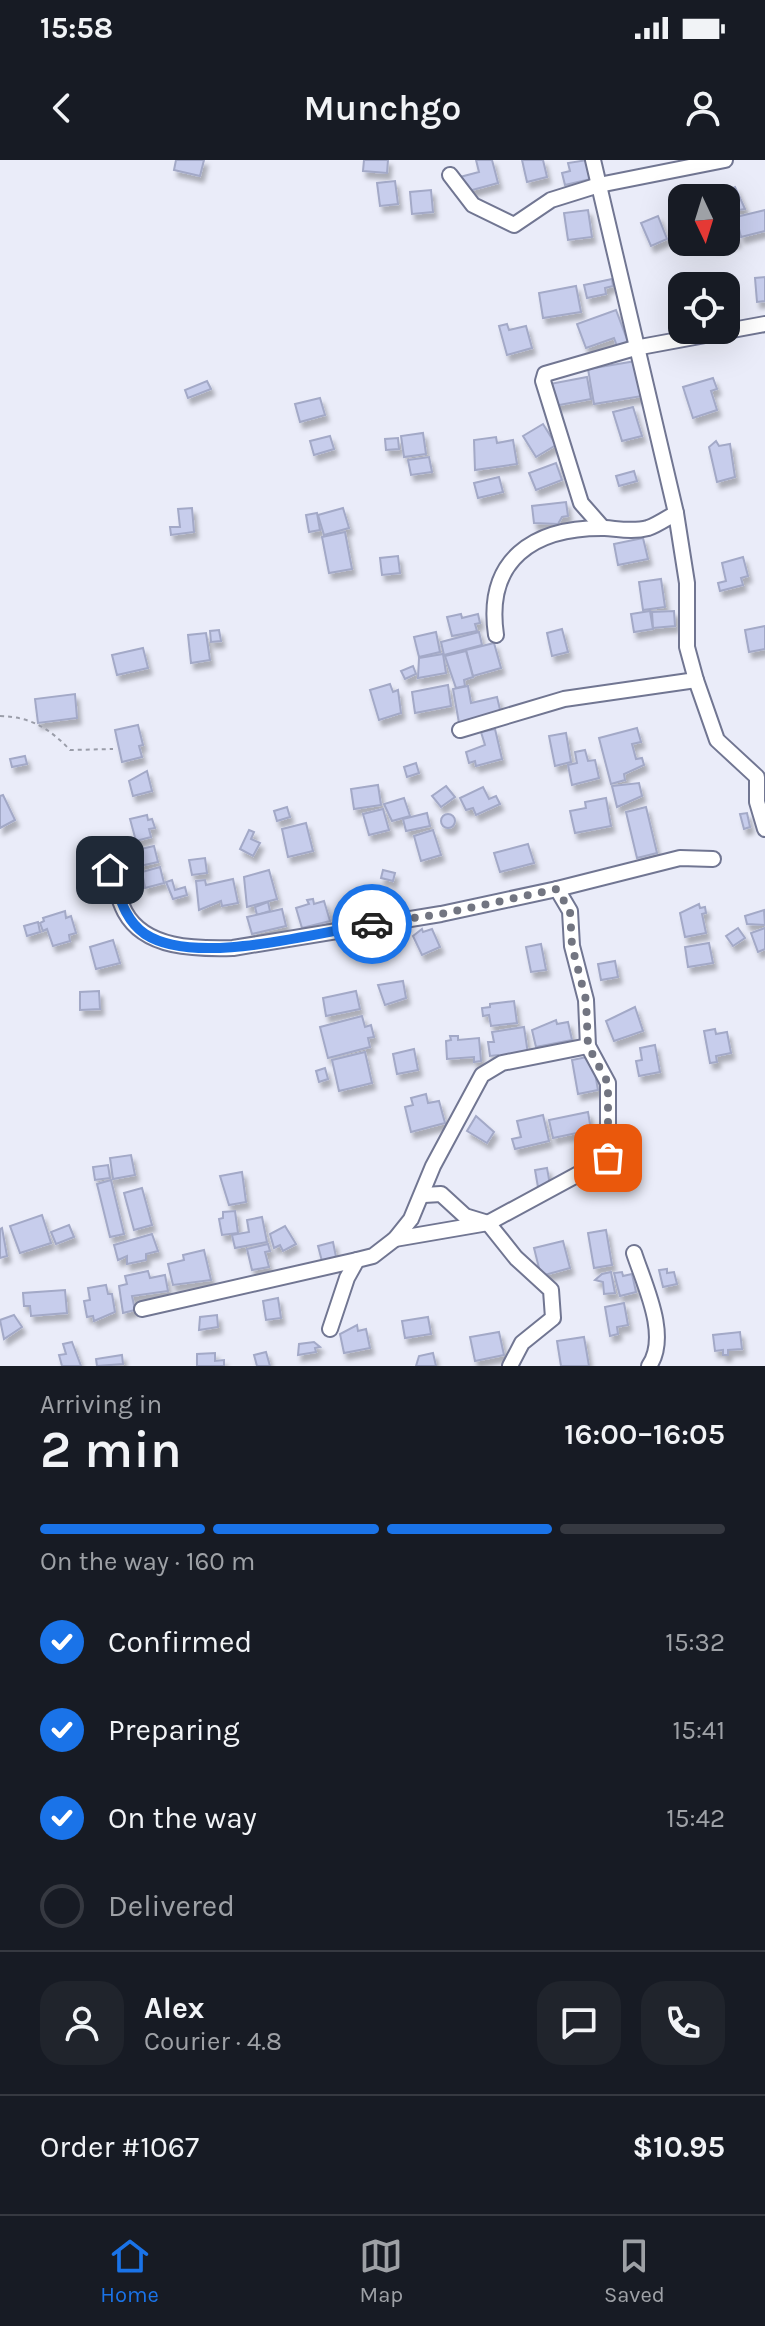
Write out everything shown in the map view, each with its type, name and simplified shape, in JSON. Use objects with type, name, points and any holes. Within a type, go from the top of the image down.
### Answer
[{"type":"street","points":[[593,160],[676,513],[687,583],[687,647],[717,740],[757,777],[757,802],[765,829]]},
{"type":"street","points":[[450,175],[473,205],[504,223],[514,225],[551,200],[599,185],[725,160]]},
{"type":"street","points":[[603,528],[581,503],[543,381],[548,371],[635,348],[765,324]]},
{"type":"street","points":[[496,635],[496,582],[513,555],[555,535],[603,528],[630,531],[649,528],[676,513]]},
{"type":"street","points":[[460,730],[564,699],[696,680]]},
{"type":"street","points":[[110,870],[125,912],[146,935],[200,949],[233,948],[441,914],[680,858],[713,859]]},
{"type":"street","points":[[395,1239],[488,1223],[608,1158],[608,1083],[588,1046],[586,1000],[572,946],[570,911],[557,889]]},
{"type":"street","points":[[142,1309],[373,1256],[395,1239],[424,1195],[433,1166],[482,1075],[502,1063],[588,1046]]},
{"type":"street","points":[[424,1195],[441,1194],[465,1216],[488,1223],[516,1258],[551,1290],[553,1318],[522,1343],[510,1366]]},
{"type":"street","points":[[634,1253],[655,1320],[655,1358],[649,1366]]},
{"type":"street","points":[[330,1329],[347,1278],[357,1260]]},
{"type":"path","points":[[0,716],[17,716],[47,726],[70,750],[113,749]]},
{"type":"building","points":[[176,160],[204,160],[200,176],[174,170]]},
{"type":"building","points":[[364,160],[388,160],[387,173],[363,171]]},
{"type":"building","points":[[476,160],[492,160],[498,183],[465,192],[460,177],[479,172]]},
{"type":"building","points":[[522,160],[543,160],[547,177],[527,182]]},
{"type":"building","points":[[587,160],[595,178],[565,185],[562,173],[570,171],[568,163]]},
{"type":"building","points":[[395,181],[398,204],[380,206],[377,183]]},
{"type":"building","points":[[431,190],[433,212],[412,214],[410,192]]},
{"type":"building","points":[[588,210],[592,237],[568,240],[564,213]]},
{"type":"building","points":[[765,210],[765,231],[741,237],[740,216]]},
{"type":"building","points":[[658,216],[667,239],[651,246],[641,223]]},
{"type":"building","points":[[765,277],[765,301],[757,302],[755,278]]},
{"type":"building","points":[[612,279],[613,286],[605,288],[606,294],[587,298],[584,285]]},
{"type":"building","points":[[576,286],[581,312],[543,318],[539,293]]},
{"type":"building","points":[[616,310],[628,342],[617,346],[614,338],[586,348],[577,324]]},
{"type":"building","points":[[507,324],[509,330],[526,326],[532,348],[507,355],[499,326]]},
{"type":"building","points":[[636,361],[642,396],[594,404],[588,369]]},
{"type":"building","points":[[587,377],[591,399],[554,406],[550,384]]},
{"type":"building","points":[[713,378],[717,389],[711,391],[717,410],[693,418],[683,387]]},
{"type":"building","points":[[207,381],[211,389],[188,398],[185,390]]},
{"type":"building","points":[[320,398],[325,415],[300,422],[295,404]]},
{"type":"building","points":[[633,407],[642,436],[622,441],[613,412]]},
{"type":"building","points":[[543,424],[556,445],[536,457],[523,436]]},
{"type":"building","points":[[423,433],[426,454],[404,457],[401,436]]},
{"type":"building","points":[[330,436],[334,449],[314,455],[310,441]]},
{"type":"building","points":[[496,437],[497,443],[513,440],[517,464],[475,470],[474,440]]},
{"type":"building","points":[[398,438],[399,449],[386,450],[385,439]]},
{"type":"building","points":[[716,441],[719,446],[730,444],[735,477],[717,482],[709,447]]},
{"type":"building","points":[[429,457],[432,472],[411,475],[408,460]]},
{"type":"building","points":[[556,463],[562,480],[536,490],[529,473]]},
{"type":"building","points":[[634,471],[637,481],[619,486],[616,476]]},
{"type":"building","points":[[499,477],[503,492],[478,498],[474,483]]},
{"type":"building","points":[[566,502],[568,516],[562,517],[558,524],[534,523],[532,506]]},
{"type":"building","points":[[192,508],[194,532],[171,535],[170,527],[180,527],[178,509]]},
{"type":"building","points":[[343,508],[349,528],[324,535],[318,515]]},
{"type":"building","points":[[317,513],[320,530],[309,532],[306,515]]},
{"type":"building","points":[[345,532],[352,569],[329,573],[322,537]]},
{"type":"building","points":[[643,538],[648,559],[618,565],[614,544]]},
{"type":"building","points":[[398,556],[400,573],[382,575],[380,558]]},
{"type":"building","points":[[743,557],[748,576],[741,578],[743,585],[720,591],[718,583],[726,581],[722,563]]},
{"type":"building","points":[[661,579],[665,607],[643,610],[639,582]]},
{"type":"building","points":[[650,611],[653,629],[634,632],[631,614]]},
{"type":"building","points":[[674,611],[675,626],[653,628],[652,612]]},
{"type":"building","points":[[461,614],[462,618],[478,614],[480,623],[475,624],[477,631],[452,636],[447,617]]},
{"type":"building","points":[[765,626],[765,649],[749,652],[745,630]]},
{"type":"building","points":[[562,629],[568,652],[552,656],[547,633]]},
{"type":"building","points":[[219,630],[221,641],[211,642],[210,631]]},
{"type":"building","points":[[436,632],[440,652],[419,657],[414,637]]},
{"type":"building","points":[[479,632],[482,645],[444,655],[441,642]]},
{"type":"building","points":[[206,633],[210,660],[191,663],[188,635]]},
{"type":"building","points":[[494,643],[501,668],[473,676],[466,650]]},
{"type":"building","points":[[143,648],[148,668],[117,675],[112,655]]},
{"type":"building","points":[[466,651],[473,677],[464,680],[465,686],[456,688],[445,656]]},
{"type":"building","points":[[443,654],[446,673],[418,678],[419,658]]},
{"type":"building","points":[[413,666],[416,674],[405,679],[401,671]]},
{"type":"building","points":[[390,684],[393,692],[398,690],[401,713],[379,720],[370,690]]},
{"type":"building","points":[[448,685],[451,706],[415,713],[412,692]]},
{"type":"building","points":[[468,686],[471,703],[497,697],[501,714],[459,723],[453,689]]},
{"type":"building","points":[[75,694],[77,718],[38,723],[35,699]]},
{"type":"building","points":[[138,725],[143,745],[139,746],[142,757],[122,762],[115,730]]},
{"type":"building","points":[[637,728],[641,742],[632,744],[636,759],[642,758],[644,765],[624,774],[625,780],[611,784],[599,738]]},
{"type":"building","points":[[495,729],[502,759],[476,766],[475,761],[469,763],[466,752],[485,745],[481,732]]},
{"type":"building","points":[[566,733],[571,762],[555,766],[549,736]]},
{"type":"building","points":[[585,750],[588,761],[595,760],[599,778],[572,785],[568,765],[577,763],[575,752]]},
{"type":"building","points":[[25,756],[27,764],[12,767],[10,759]]},
{"type":"building","points":[[416,763],[419,773],[407,777],[404,767]]},
{"type":"building","points":[[147,771],[152,791],[133,796],[129,781]]},
{"type":"building","points":[[639,783],[642,796],[617,807],[612,786]]},
{"type":"building","points":[[378,785],[381,805],[354,809],[351,789]]},
{"type":"building","points":[[446,786],[455,797],[441,807],[432,796]]},
{"type":"building","points":[[483,787],[489,799],[496,796],[500,804],[476,815],[473,808],[466,810],[460,798]]},
{"type":"building","points":[[3,795],[15,820],[0,828],[0,796]]},
{"type":"building","points":[[404,798],[410,816],[392,821],[384,804]]},
{"type":"building","points":[[606,798],[611,826],[575,833],[570,811],[586,808],[585,802]]},
{"type":"building","points":[[287,807],[290,817],[277,821],[274,811]]},
{"type":"building","points":[[646,807],[657,853],[637,858],[626,812]]},
{"type":"building","points":[[383,809],[389,830],[369,835],[363,814]]},
{"type":"building","points":[[427,813],[430,826],[406,831],[403,819]]},
{"type":"building","points":[[747,813],[750,827],[744,829],[740,814]]},
{"type":"building","points":[[448,814],[455,821],[448,828],[441,821]]},
{"type":"building","points":[[147,815],[155,828],[149,829],[151,837],[136,841],[130,819]]},
{"type":"building","points":[[306,823],[313,851],[288,857],[282,829]]},
{"type":"building","points":[[249,830],[254,832],[251,839],[260,843],[253,856],[240,849]]},
{"type":"building","points":[[433,830],[441,855],[421,861],[414,836]]},
{"type":"building","points":[[528,844],[534,863],[500,872],[494,853]]},
{"type":"building","points":[[154,846],[158,862],[140,866],[136,850]]},
{"type":"building","points":[[205,858],[207,873],[192,875],[189,860]]},
{"type":"building","points":[[160,867],[164,883],[145,888],[142,872]]},
{"type":"building","points":[[269,870],[277,899],[247,907],[244,877]]},
{"type":"building","points":[[383,870],[395,873],[393,881],[381,878]]},
{"type":"building","points":[[233,879],[238,903],[222,906],[221,901],[199,910],[196,881],[205,880],[206,885]]},
{"type":"building","points":[[172,880],[175,890],[185,887],[187,895],[173,899],[166,882]]},
{"type":"building","points":[[313,899],[314,904],[324,901],[330,921],[302,928],[296,908],[309,904],[307,900]]},
{"type":"building","points":[[268,902],[270,911],[257,915],[255,907]]},
{"type":"building","points":[[699,904],[700,908],[705,907],[706,913],[702,914],[706,933],[685,937],[680,913]]},
{"type":"building","points":[[282,909],[286,926],[252,934],[247,917]]},
{"type":"building","points":[[764,910],[765,925],[747,924],[745,916]]},
{"type":"building","points":[[65,911],[66,918],[71,916],[76,933],[69,935],[70,941],[53,946],[47,929],[43,931],[40,923],[44,921],[43,918]]},
{"type":"building","points":[[38,922],[40,932],[27,936],[24,926]]},
{"type":"building","points":[[738,928],[745,938],[733,946],[726,936]]},
{"type":"building","points":[[765,928],[765,949],[758,952],[751,933]]},
{"type":"building","points":[[422,929],[423,932],[432,929],[440,947],[422,955],[413,936]]},
{"type":"building","points":[[113,940],[120,963],[96,969],[90,947]]},
{"type":"building","points":[[709,943],[713,963],[688,967],[685,947]]},
{"type":"building","points":[[541,944],[546,970],[531,972],[526,947]]},
{"type":"building","points":[[615,961],[618,977],[601,980],[598,964]]},
{"type":"building","points":[[403,981],[406,998],[385,1005],[378,985]]},
{"type":"building","points":[[99,991],[100,1009],[80,1010],[80,992]]},
{"type":"building","points":[[356,991],[360,1009],[326,1016],[323,998]]},
{"type":"building","points":[[514,1001],[517,1023],[491,1026],[489,1015],[483,1016],[482,1008],[490,1007],[490,1004]]},
{"type":"building","points":[[635,1007],[643,1031],[614,1041],[606,1021]]},
{"type":"building","points":[[362,1016],[365,1027],[371,1025],[374,1037],[368,1038],[370,1047],[328,1058],[320,1027]]},
{"type":"building","points":[[556,1020],[557,1024],[568,1022],[572,1040],[536,1047],[532,1030]]},
{"type":"building","points":[[524,1027],[528,1054],[499,1059],[498,1055],[490,1056],[488,1042],[494,1042],[492,1032]]},
{"type":"building","points":[[715,1029],[716,1034],[727,1032],[731,1053],[716,1056],[717,1062],[710,1063],[704,1031]]},
{"type":"building","points":[[450,1036],[458,1036],[458,1040],[479,1038],[481,1061],[474,1062],[474,1057],[447,1059],[446,1041],[451,1040]]},
{"type":"building","points":[[655,1045],[660,1072],[639,1076],[636,1061],[642,1060],[640,1048]]},
{"type":"building","points":[[414,1049],[418,1070],[397,1074],[393,1054]]},
{"type":"building","points":[[365,1052],[372,1083],[339,1091],[332,1060]]},
{"type":"building","points":[[592,1056],[598,1090],[578,1094],[572,1060]]},
{"type":"building","points":[[325,1068],[328,1079],[319,1082],[316,1071]]},
{"type":"building","points":[[426,1094],[428,1103],[439,1101],[445,1123],[411,1132],[405,1107],[413,1105],[411,1098]]},
{"type":"building","points":[[588,1112],[591,1130],[553,1138],[549,1120]]},
{"type":"building","points":[[543,1115],[549,1141],[515,1149],[512,1139],[521,1137],[517,1121]]},
{"type":"building","points":[[476,1116],[494,1132],[487,1143],[467,1131]]},
{"type":"building","points":[[131,1155],[135,1175],[113,1179],[110,1158]]},
{"type":"building","points":[[108,1165],[110,1178],[95,1180],[93,1167]]},
{"type":"building","points":[[547,1168],[550,1185],[538,1187],[535,1170]]},
{"type":"building","points":[[242,1172],[246,1202],[229,1205],[220,1176]]},
{"type":"building","points":[[111,1180],[124,1234],[110,1237],[97,1184]]},
{"type":"building","points":[[142,1188],[152,1225],[134,1230],[124,1193]]},
{"type":"building","points":[[235,1211],[238,1233],[222,1235],[219,1219],[223,1218],[223,1212]]},
{"type":"building","points":[[42,1215],[51,1243],[20,1253],[10,1226]]},
{"type":"building","points":[[262,1217],[267,1242],[235,1248],[232,1235],[249,1232],[247,1220]]},
{"type":"building","points":[[69,1225],[74,1237],[56,1244],[51,1232]]},
{"type":"building","points":[[285,1226],[296,1244],[283,1251],[280,1245],[274,1248],[270,1234]]},
{"type":"building","points":[[0,1229],[7,1256],[0,1258]]},
{"type":"building","points":[[606,1230],[612,1265],[594,1268],[588,1233]]},
{"type":"building","points":[[152,1234],[158,1251],[146,1254],[146,1260],[127,1264],[127,1256],[118,1260],[114,1245]]},
{"type":"building","points":[[563,1241],[570,1268],[541,1276],[534,1248]]},
{"type":"building","points":[[333,1242],[337,1262],[323,1265],[318,1246]]},
{"type":"building","points":[[268,1244],[270,1251],[265,1252],[269,1267],[252,1270],[247,1249]]},
{"type":"building","points":[[204,1250],[211,1280],[173,1285],[168,1264],[184,1260],[183,1255]]},
{"type":"building","points":[[667,1269],[667,1273],[674,1272],[677,1284],[663,1287],[659,1270]]},
{"type":"building","points":[[148,1271],[150,1278],[165,1275],[168,1291],[132,1296],[135,1310],[123,1313],[119,1286],[127,1284],[125,1276]]},
{"type":"building","points":[[611,1272],[615,1293],[604,1294],[603,1282],[595,1280]]},
{"type":"building","points":[[622,1272],[623,1276],[632,1274],[636,1292],[620,1296],[614,1273]]},
{"type":"building","points":[[106,1285],[108,1294],[112,1294],[115,1312],[94,1321],[93,1316],[87,1317],[84,1301],[90,1300],[88,1288]]},
{"type":"building","points":[[65,1290],[67,1313],[31,1316],[30,1306],[24,1306],[23,1293]]},
{"type":"building","points":[[278,1298],[281,1318],[266,1320],[263,1301]]},
{"type":"building","points":[[624,1303],[628,1325],[617,1327],[618,1334],[610,1336],[605,1307]]},
{"type":"building","points":[[14,1315],[22,1327],[4,1339],[0,1320]]},
{"type":"building","points":[[217,1315],[218,1327],[199,1330],[200,1317]]},
{"type":"building","points":[[428,1317],[431,1334],[405,1338],[402,1321]]},
{"type":"building","points":[[357,1325],[358,1331],[366,1329],[370,1348],[344,1353],[340,1334]]},
{"type":"building","points":[[499,1332],[504,1355],[475,1361],[470,1337]]},
{"type":"building","points":[[740,1332],[742,1349],[728,1350],[728,1355],[723,1355],[723,1350],[715,1351],[713,1335]]},
{"type":"building","points":[[584,1337],[589,1366],[561,1366],[557,1341]]},
{"type":"building","points":[[72,1342],[81,1366],[62,1366],[59,1355],[66,1354],[63,1344]]},
{"type":"building","points":[[314,1342],[320,1347],[315,1348],[316,1352],[298,1355],[299,1344]]},
{"type":"building","points":[[266,1352],[270,1366],[257,1366],[254,1355]]},
{"type":"building","points":[[215,1353],[215,1361],[224,1360],[224,1366],[197,1366],[197,1354]]},
{"type":"building","points":[[433,1353],[436,1366],[416,1366],[419,1356]]},
{"type":"building","points":[[122,1355],[123,1364],[97,1366],[96,1359]]},
{"type":"way so far","points":[[372,924],[441,914],[557,889],[570,911],[572,946],[586,1000],[588,1046],[608,1083],[608,1158]]},
{"type":"route","points":[[110,870],[125,912],[146,935],[171,944],[200,949],[233,948],[372,924]]}]
